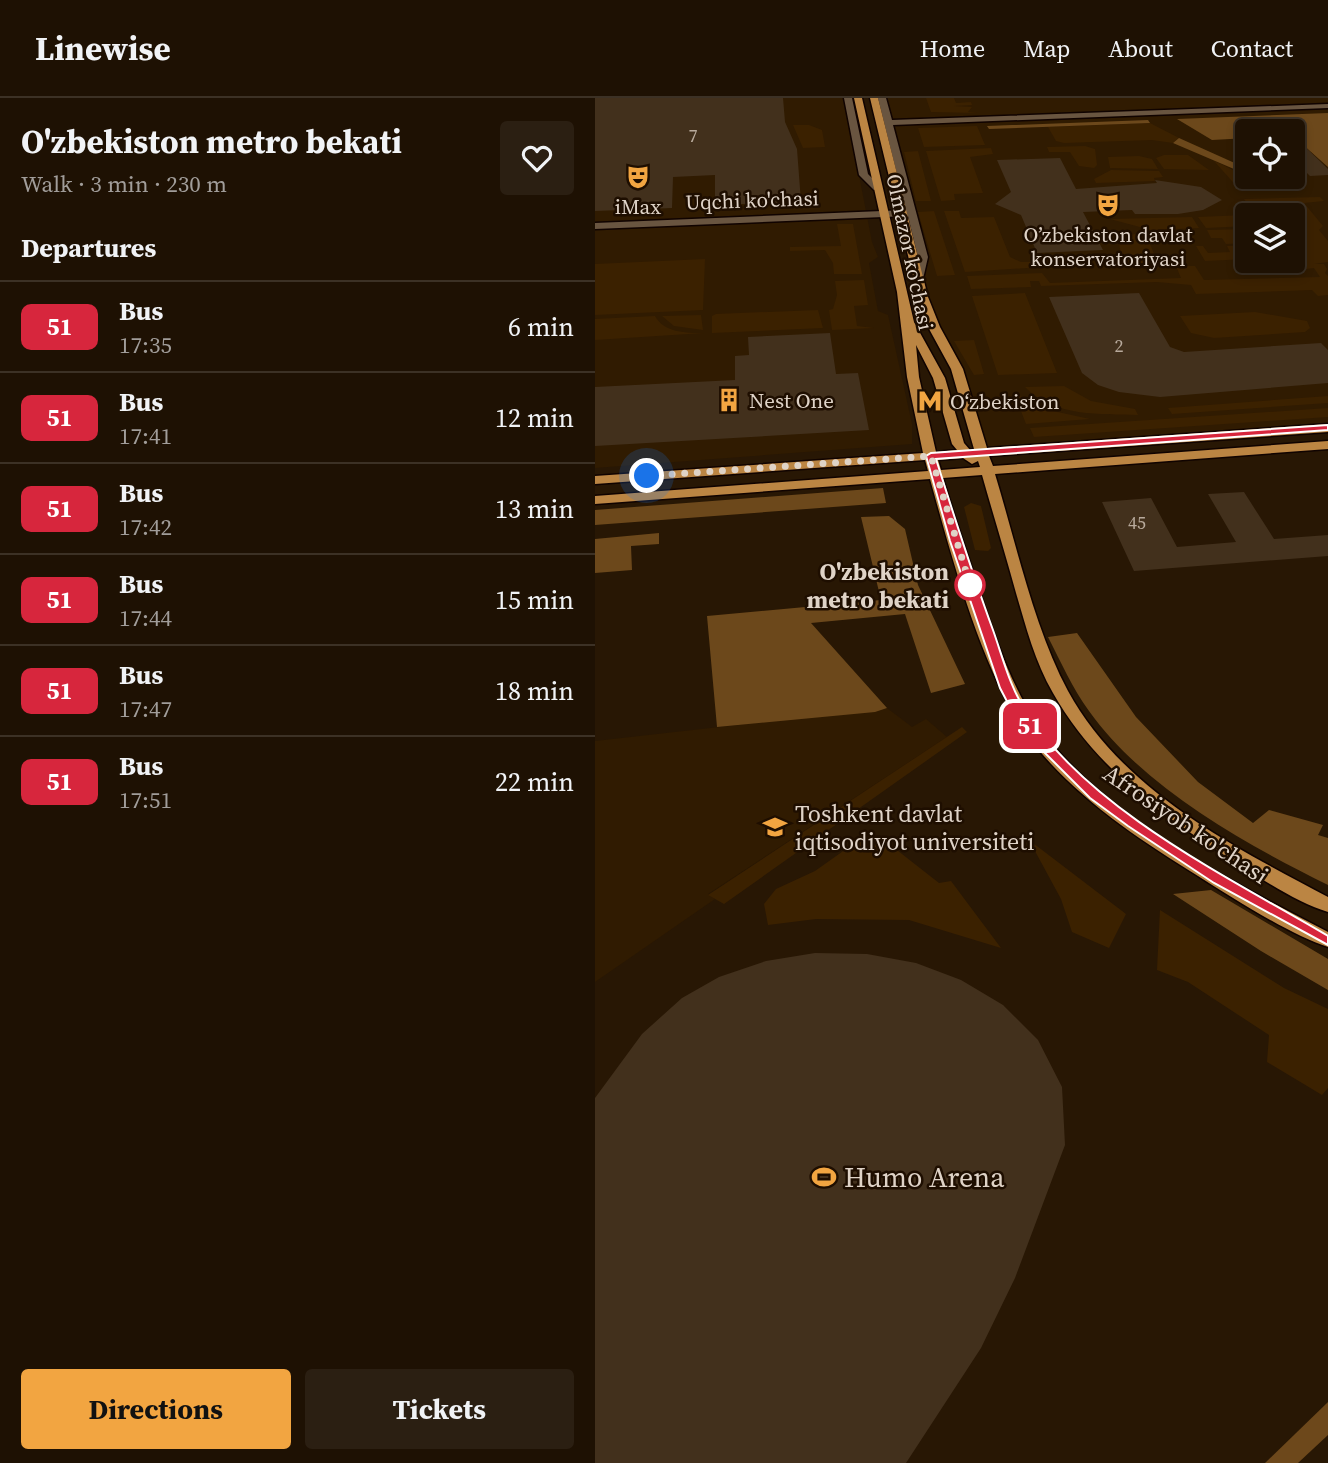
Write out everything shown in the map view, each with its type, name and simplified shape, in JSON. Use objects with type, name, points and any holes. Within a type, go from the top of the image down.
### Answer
[{"type":"main road","name":"Olmazor ko'chasi","points":[[858,98],[908,321],[913,376],[931,456]]},
{"type":"main road","points":[[874,98],[906,213],[918,279],[931,320],[957,369],[981,452]]},
{"type":"main road","points":[[908,321],[939,378],[963,454],[986,471]]},
{"type":"main road","points":[[595,480],[1328,428]]},
{"type":"main road","points":[[595,499],[1328,444]]},
{"type":"main road","name":"Afrosiyob ko'chasi","points":[[981,452],[1051,678],[1067,708],[1085,731],[1136,783],[1171,811],[1281,880],[1328,905]]},
{"type":"main road","name":"Afrosiyob ko'chasi","points":[[931,456],[959,552],[1007,688],[1020,713],[1044,745],[1095,795],[1133,823],[1220,879],[1328,940]]},
{"type":"street","points":[[848,98],[864,174],[877,188]]},
{"type":"street","points":[[881,98],[906,213]]},
{"type":"street","points":[[887,123],[1328,106]]},
{"type":"street","name":"Uqchi ko'chasi","points":[[595,226],[906,213]]},
{"type":"shaded area","points":[[595,98],[844,98],[872,242],[878,257],[869,263],[878,311],[888,315],[912,424],[912,444],[595,468]]},
{"type":"shaded area","points":[[874,98],[1328,98],[1328,428],[981,452],[962,383],[934,327]]},
{"type":"shaded area","points":[[926,98],[954,98],[956,103],[971,102],[972,105],[954,106],[972,107],[968,112],[977,113],[931,112]]},
{"type":"shaded area","points":[[1328,113],[1328,167],[1305,147],[1305,119],[1235,119],[1235,139],[1212,140],[1177,119]]},
{"type":"shaded area","points":[[1148,120],[1150,123],[989,129],[987,126]]},
{"type":"shaded area","points":[[1150,123],[1179,138],[1173,143],[1152,140],[1064,143],[1056,141],[1048,127]]},
{"type":"shaded area","points":[[793,125],[809,125],[822,130],[825,147],[803,148]]},
{"type":"shaded area","points":[[977,126],[985,145],[924,147],[918,128]]},
{"type":"shaded area","points":[[1179,138],[1235,163],[1235,169],[1173,143]]},
{"type":"shaded area","points":[[1085,146],[1095,149],[1097,165],[1094,168],[1079,166],[1070,152],[1049,152],[1047,147]]},
{"type":"shaded area","points":[[991,148],[993,154],[970,157],[983,193],[954,194],[955,200],[941,201],[926,151]]},
{"type":"shaded area","points":[[918,151],[931,201],[916,201],[904,152]]},
{"type":"shaded area","points":[[1164,155],[1188,155],[1209,170],[1164,169],[1156,158]]},
{"type":"shaded area","points":[[1139,156],[1152,159],[1158,169],[1110,168],[1108,157]]},
{"type":"shaded area","points":[[1214,161],[1235,170],[1235,184]]},
{"type":"shaded area","points":[[1111,170],[1159,171],[1163,177],[1154,178],[1155,181],[1096,183],[1094,179]]},
{"type":"shaded area","points":[[1320,197],[1324,201],[1247,203],[1244,199]]},
{"type":"shaded area","points":[[1305,204],[1323,226],[1319,230],[1328,241],[1328,262],[1314,264],[1324,264],[1327,269],[1325,273],[1328,276],[1328,295],[1318,296],[1312,290],[1196,294],[1191,285],[1157,282],[1041,286],[1039,281],[1030,281],[1031,287],[971,289],[967,276],[1042,273],[1050,283],[1181,278],[1176,266],[1195,266],[1204,280],[1320,277],[1314,268],[1306,269]]},
{"type":"shaded area","points":[[934,211],[955,275],[937,276],[918,212]]},
{"type":"shaded area","points":[[944,211],[959,211],[961,218],[994,217],[1010,257],[1021,262],[1039,262],[1042,267],[965,272]]},
{"type":"shaded area","points":[[1235,215],[1235,227],[1206,228],[1198,217]]},
{"type":"shaded area","points":[[1192,217],[1199,228],[1151,230],[1110,219]]},
{"type":"shaded area","points":[[837,224],[853,224],[862,274],[834,274],[833,263],[825,250],[790,251],[790,247],[841,246]]},
{"type":"shaded area","points":[[1235,229],[1235,244],[1226,244],[1222,238],[1211,238],[1207,230]]},
{"type":"shaded area","points":[[1135,234],[1147,237],[1158,263],[1107,265],[1104,259],[1115,259],[1121,254],[1118,238]]},
{"type":"shaded area","points":[[1196,246],[1203,246],[1208,253],[1230,252],[1227,246],[1235,246],[1235,260],[1205,261]]},
{"type":"shaded area","points":[[705,259],[703,310],[595,315],[595,264]]},
{"type":"shaded area","points":[[864,280],[868,305],[854,306],[857,326],[874,328],[832,330],[829,310],[833,309],[837,295],[835,281]]},
{"type":"shaded area","points":[[1025,293],[1057,373],[998,375],[972,296]]},
{"type":"shaded area","points":[[818,310],[823,328],[712,333],[712,316],[716,314]]},
{"type":"shaded area","points":[[1255,312],[1307,321],[1310,328],[1305,332],[1214,338],[1191,333],[1180,316]]},
{"type":"shaded area","points":[[701,315],[703,330],[674,326],[662,316]]},
{"type":"shaded area","points":[[655,316],[670,329],[704,333],[595,340],[595,319]]},
{"type":"shaded area","points":[[974,340],[984,374],[974,375],[954,341]]},
{"type":"shaded area","points":[[1064,386],[1091,401],[1135,409],[1138,415],[1094,414],[1064,409],[1036,397],[1025,387]]},
{"type":"shaded area","points":[[1014,393],[1044,409],[1090,419],[1026,424]]},
{"type":"shaded area","points":[[1328,396],[1328,403],[1172,414],[1168,408]]},
{"type":"shaded area","points":[[1328,408],[1328,417],[1034,437],[1030,428]]},
{"type":"shaded area","points":[[883,488],[886,503],[595,525],[595,510]]},
{"type":"shaded area","points":[[971,503],[981,506],[991,548],[988,551],[975,550],[964,507]]},
{"type":"shaded area","points":[[889,516],[905,529],[918,585],[965,684],[931,693],[905,614],[811,623],[887,708],[875,712],[717,727],[707,616],[881,600],[861,517]]},
{"type":"shaded area","points":[[659,533],[659,544],[631,546],[632,570],[595,573],[595,539]]},
{"type":"shaded area","points":[[1077,633],[1136,717],[1198,782],[1253,823],[1269,810],[1323,825],[1318,835],[1328,838],[1328,885],[1263,851],[1198,812],[1138,765],[1112,739],[1077,693],[1048,637]]},
{"type":"shaded area","points":[[887,708],[912,727],[926,719],[947,737],[708,894],[715,899],[595,982],[595,741]]},
{"type":"shaded area","points":[[962,727],[967,732],[724,904],[708,895]]},
{"type":"shaded area","points":[[879,836],[939,883],[951,881],[1001,948],[909,920],[816,919],[768,925],[764,904],[776,889],[815,871],[863,837]]},
{"type":"shaded area","points":[[1029,840],[1126,914],[1109,948],[1072,932],[1061,899]]},
{"type":"shaded area","points":[[1211,890],[1328,959],[1328,990],[1261,951],[1173,894]]},
{"type":"shaded area","points":[[1160,910],[1284,988],[1328,1009],[1328,1088],[1322,1095],[1267,1062],[1269,1035],[1188,982],[1157,970]]},
{"type":"shaded area","points":[[1328,1402],[1328,1435],[1298,1463],[1265,1463]]},
{"type":"building","points":[[595,98],[783,98],[785,122],[797,149],[801,202],[715,205],[715,175],[673,177],[672,208],[595,211]]},
{"type":"building","points":[[1305,147],[1328,169],[1328,175],[1310,176],[1305,171]]},
{"type":"building","name":"O’zbekiston davlat konservatoriyasi","points":[[1060,158],[1076,189],[1157,183],[1155,180],[1201,187],[1222,200],[1203,210],[1178,214],[1135,214],[1132,210],[1083,212],[1103,250],[1037,253],[1021,215],[995,204],[1011,192],[997,160]]},
{"type":"building","points":[[1139,293],[1170,347],[1184,352],[1321,343],[1328,350],[1328,383],[1160,397],[1119,392],[1098,385],[1082,373],[1049,297]]},
{"type":"building","name":"Nest One","points":[[830,333],[836,374],[858,373],[869,430],[595,446],[595,387],[735,380],[735,356],[749,355],[748,337]]},
{"type":"building","points":[[1244,492],[1274,539],[1328,535],[1328,556],[1134,571],[1102,502],[1151,498],[1177,547],[1236,542],[1208,494]]},
{"type":"building","name":"Humo Arena","points":[[815,953],[867,954],[916,963],[961,980],[1003,1005],[1038,1040],[1062,1087],[1065,1145],[1015,1278],[981,1348],[906,1463],[595,1463],[595,1098],[642,1034],[682,998],[719,977],[766,961]]},
{"type":"bus line","name":"51","points":[[1328,428],[931,456],[955,541],[1007,688],[1020,713],[1044,745],[1065,769],[1133,823],[1220,879],[1328,940]]},
{"type":"place","name":"iMax","points":[[638,177]]},
{"type":"place","name":"O’zbekiston davlat konservatoriyasi","points":[[1108,205]]},
{"type":"place","name":"Nest One","points":[[729,400]]},
{"type":"place","name":"Oʻzbekiston","points":[[930,401]]},
{"type":"place","name":"O'zbekiston metro bekati","points":[[970,585]]},
{"type":"place","name":"Toshkent davlat iqtisodiyot universiteti","points":[[775,827]]},
{"type":"place","name":"Humo Arena","points":[[824,1177]]},
{"type":"route","points":[[647,476],[931,456],[970,585]]}]
